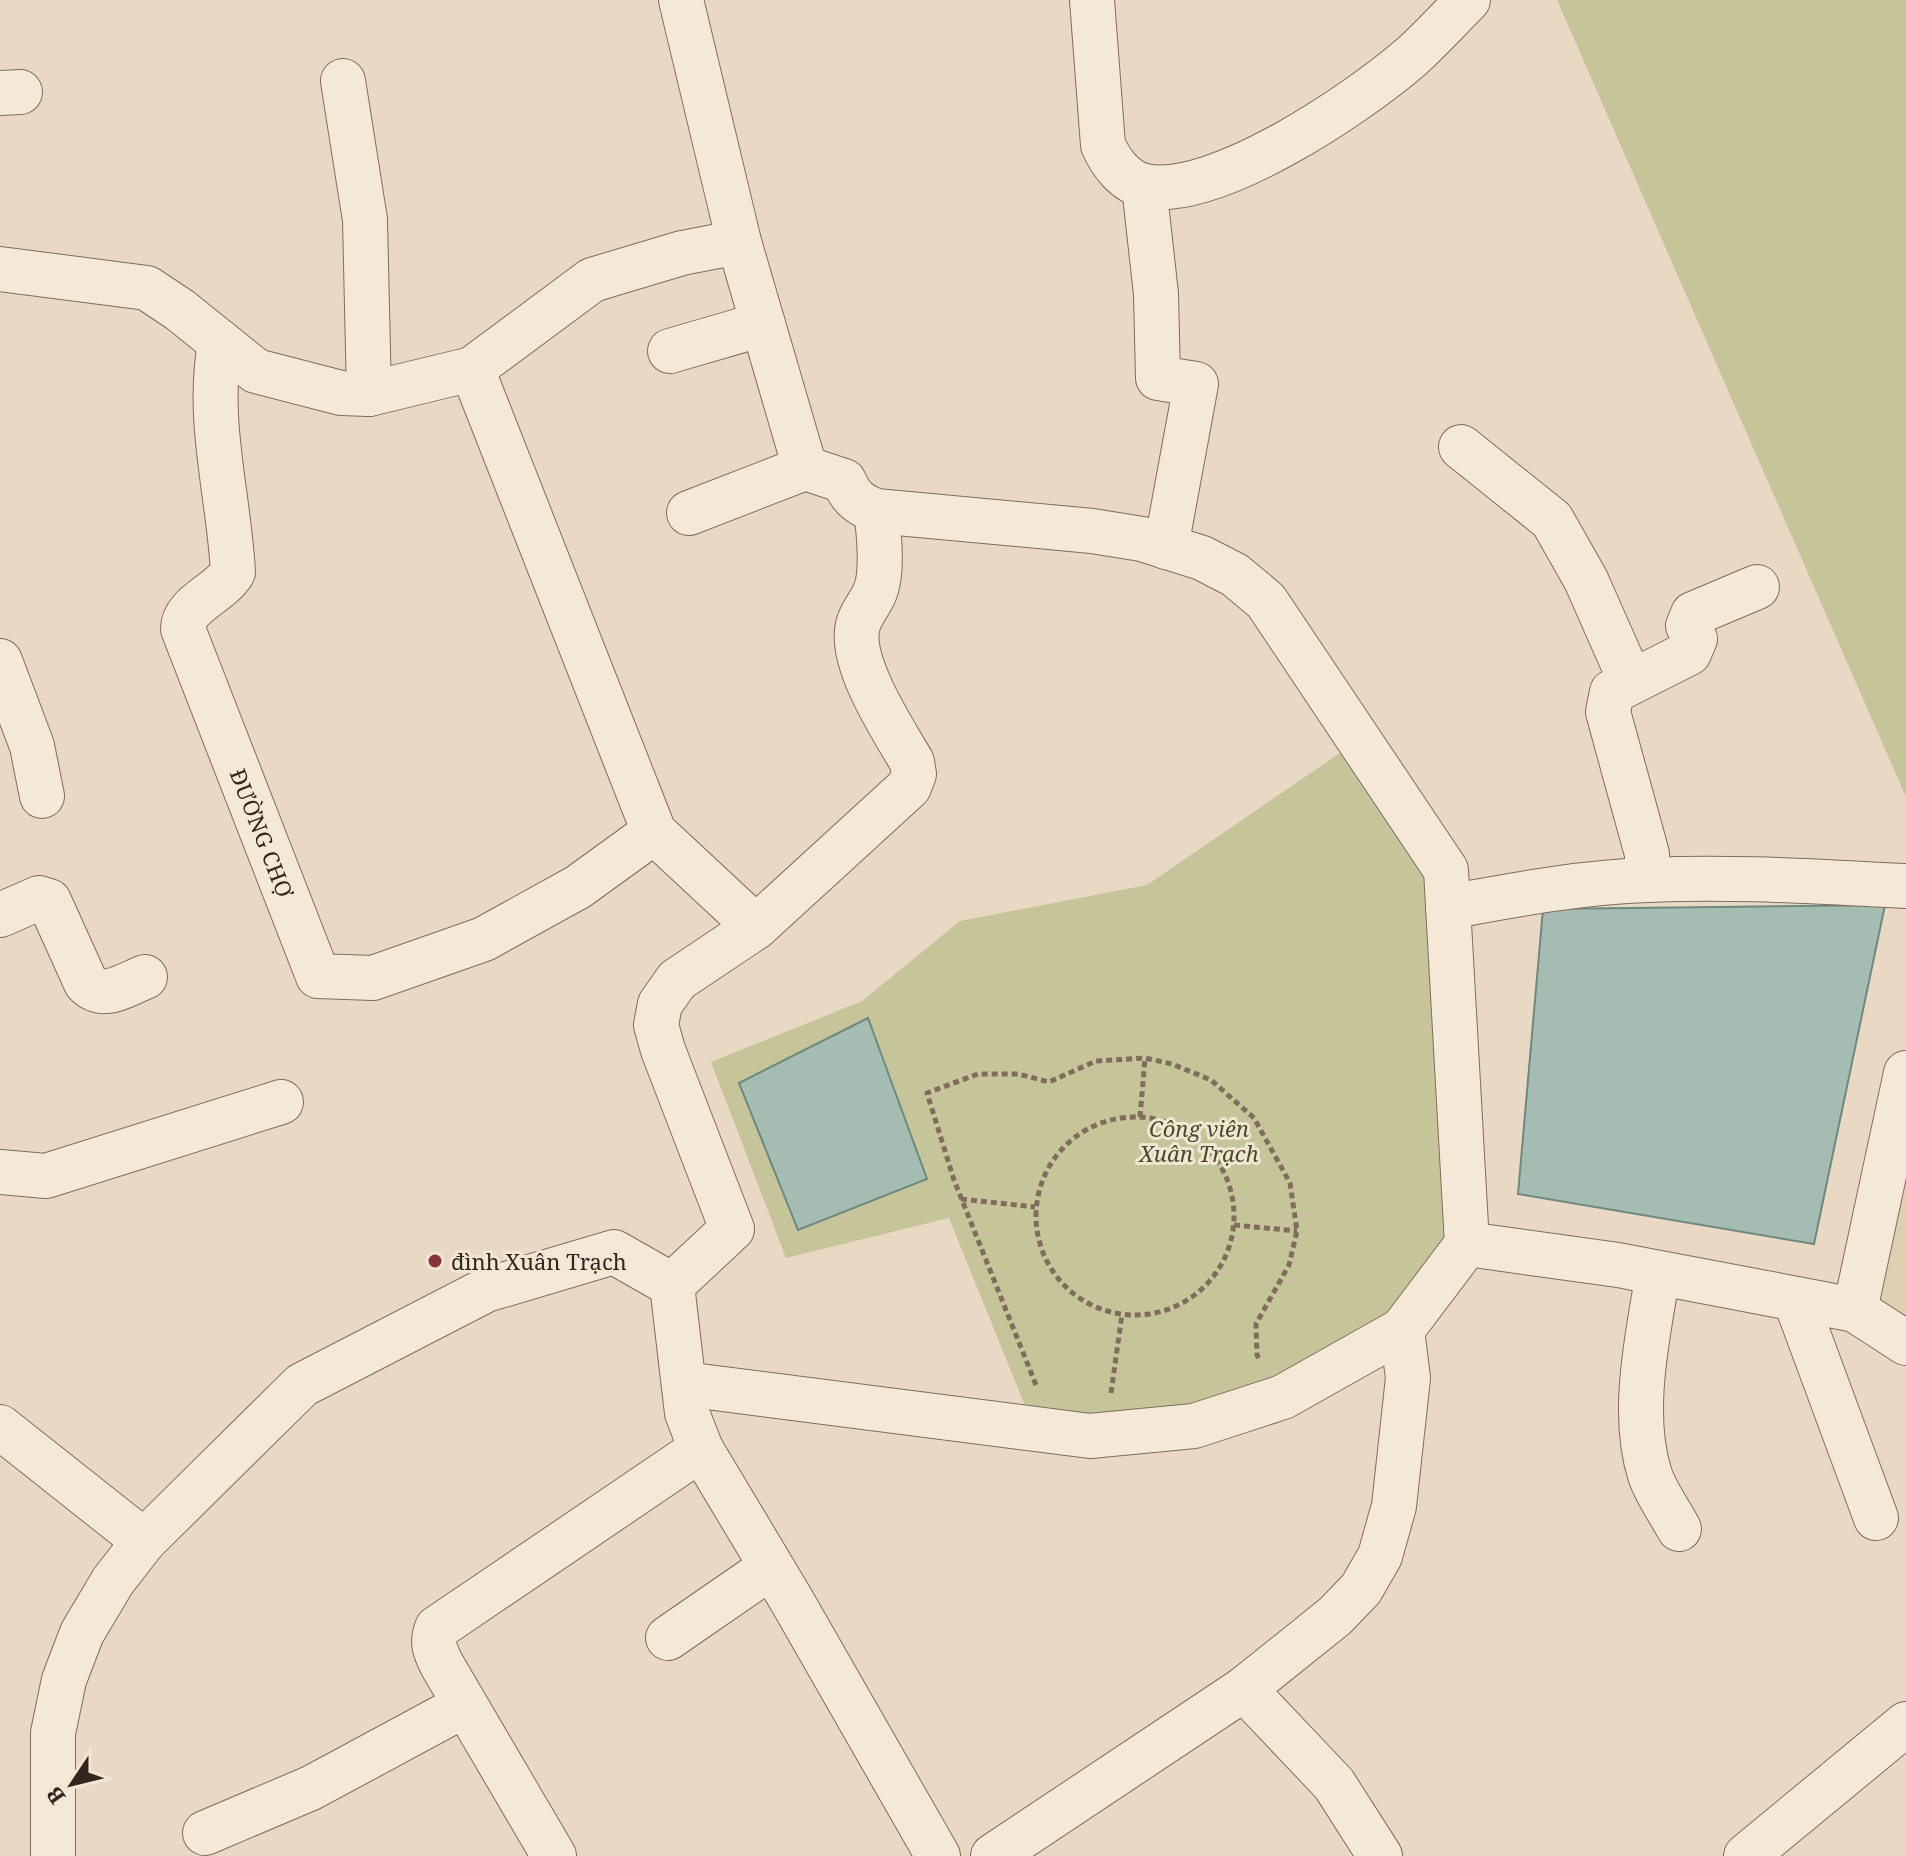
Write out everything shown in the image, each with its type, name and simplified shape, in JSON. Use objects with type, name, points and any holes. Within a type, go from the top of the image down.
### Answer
[{"type":"street","points":[[681,0],[739,242],[805,468]]},
{"type":"street","points":[[1092,0],[1103,145],[1111,163],[1125,176],[1144,186],[1184,186],[1241,166],[1329,117],[1411,57],[1468,0]]},
{"type":"street","points":[[343,81],[365,220],[369,394]]},
{"type":"street","points":[[1144,186],[1156,294],[1158,378],[1196,384],[1166,547]]},
{"type":"street","points":[[0,269],[147,288],[180,310],[256,371],[341,393],[369,394],[472,369],[592,280],[682,253],[739,242]]},
{"type":"street","points":[[670,351],[763,324]]},
{"type":"street","name":"ĐƯỜNG CHỢ","points":[[220,344],[215,371],[214,408],[233,572],[214,594],[188,611],[183,619],[183,629],[318,976],[373,978],[484,939],[578,887],[654,832]]},
{"type":"street","points":[[472,369],[654,832],[756,927]]},
{"type":"street","points":[[1461,447],[1552,520],[1586,580],[1631,682]]},
{"type":"street","points":[[684,1384],[1090,1436],[1194,1426],[1283,1397],[1402,1330],[1467,1244],[1446,870],[1266,601],[1235,575],[1202,558],[1142,539],[1092,531],[876,511],[861,505],[849,494],[844,481],[805,468],[689,513]]},
{"type":"street","points":[[672,1285],[732,1229],[663,1050],[656,1025],[660,1004],[677,980],[756,927],[909,787],[914,774],[912,762],[868,677],[856,642],[858,625],[876,590],[876,511]]},
{"type":"street","points":[[1647,880],[1647,854],[1608,712],[1612,692],[1689,653],[1695,639],[1688,626],[1693,614],[1757,587]]},
{"type":"street","points":[[0,661],[32,746],[42,796]]},
{"type":"street","points":[[1448,907],[1537,891],[1647,880],[1776,880],[1906,886]]},
{"type":"street","points":[[0,915],[39,898],[49,901],[86,983],[94,992],[103,993],[145,977]]},
{"type":"street","points":[[1855,1310],[1906,1073]]},
{"type":"street","points":[[0,1172],[46,1176],[281,1102]]},
{"type":"street","points":[[1467,1244],[1658,1273],[1855,1310],[1906,1343]]},
{"type":"street","points":[[53,1856],[53,1733],[64,1680],[82,1633],[113,1581],[144,1541],[302,1385],[486,1290],[614,1252],[672,1285]]},
{"type":"street","points":[[1658,1273],[1644,1356],[1644,1440],[1650,1476],[1679,1529]]},
{"type":"street","points":[[672,1285],[687,1413],[701,1449],[938,1856]]},
{"type":"street","points":[[1795,1299],[1876,1518]]},
{"type":"street","points":[[993,1856],[1244,1689],[1335,1616],[1361,1589],[1380,1556],[1394,1506],[1408,1378],[1402,1330]]},
{"type":"street","points":[[0,1427],[144,1541]]},
{"type":"street","points":[[554,1856],[465,1705],[434,1649],[433,1638],[437,1628],[701,1449]]},
{"type":"street","points":[[668,1638],[771,1567]]},
{"type":"street","points":[[1244,1689],[1334,1784],[1380,1856]]},
{"type":"street","points":[[205,1833],[311,1788],[465,1705]]},
{"type":"street","points":[[1746,1856],[1906,1724]]},
{"type":"path","points":[[1140,1117],[1145,1058]]},
{"type":"path","points":[[1054,1431],[961,1199],[927,1093],[978,1074],[1018,1074],[1049,1082],[1096,1061],[1145,1058],[1172,1064],[1211,1080],[1254,1118],[1290,1183],[1297,1231],[1289,1265],[1256,1324],[1257,1355],[1283,1397]]},
{"type":"path","points":[[1120,1117],[1140,1117],[1154,1118],[1185,1130],[1210,1151],[1227,1179],[1235,1211],[1231,1243],[1218,1273],[1196,1297],[1167,1312],[1135,1317],[1103,1312],[1073,1296],[1051,1271],[1038,1240],[1035,1207],[1043,1174],[1062,1147],[1089,1127],[1120,1117]]},
{"type":"path","points":[[961,1199],[1035,1207]]},
{"type":"path","points":[[1234,1225],[1297,1231]]},
{"type":"path","points":[[1105,1434],[1122,1314]]},
{"type":"shaded area","points":[[1885,905],[1814,1244],[1518,1194],[1543,909]]},
{"type":"shaded area","points":[[868,1018],[927,1179],[798,1230],[739,1083]]},
{"type":"shaded area","points":[[1906,1073],[1906,1343],[1855,1310]]},
{"type":"green space","points":[[1557,0],[1906,0],[1906,797]]},
{"type":"green space","name":"Công viên Xuân Trạch","points":[[1359,740],[1446,870],[1467,1244],[1402,1330],[1283,1397],[1034,1428],[949,1218],[786,1258],[711,1062],[862,1001],[960,921],[1147,885]]},
{"type":"place","name":"đình Xuân Trạch","points":[[435,1261]]}]
